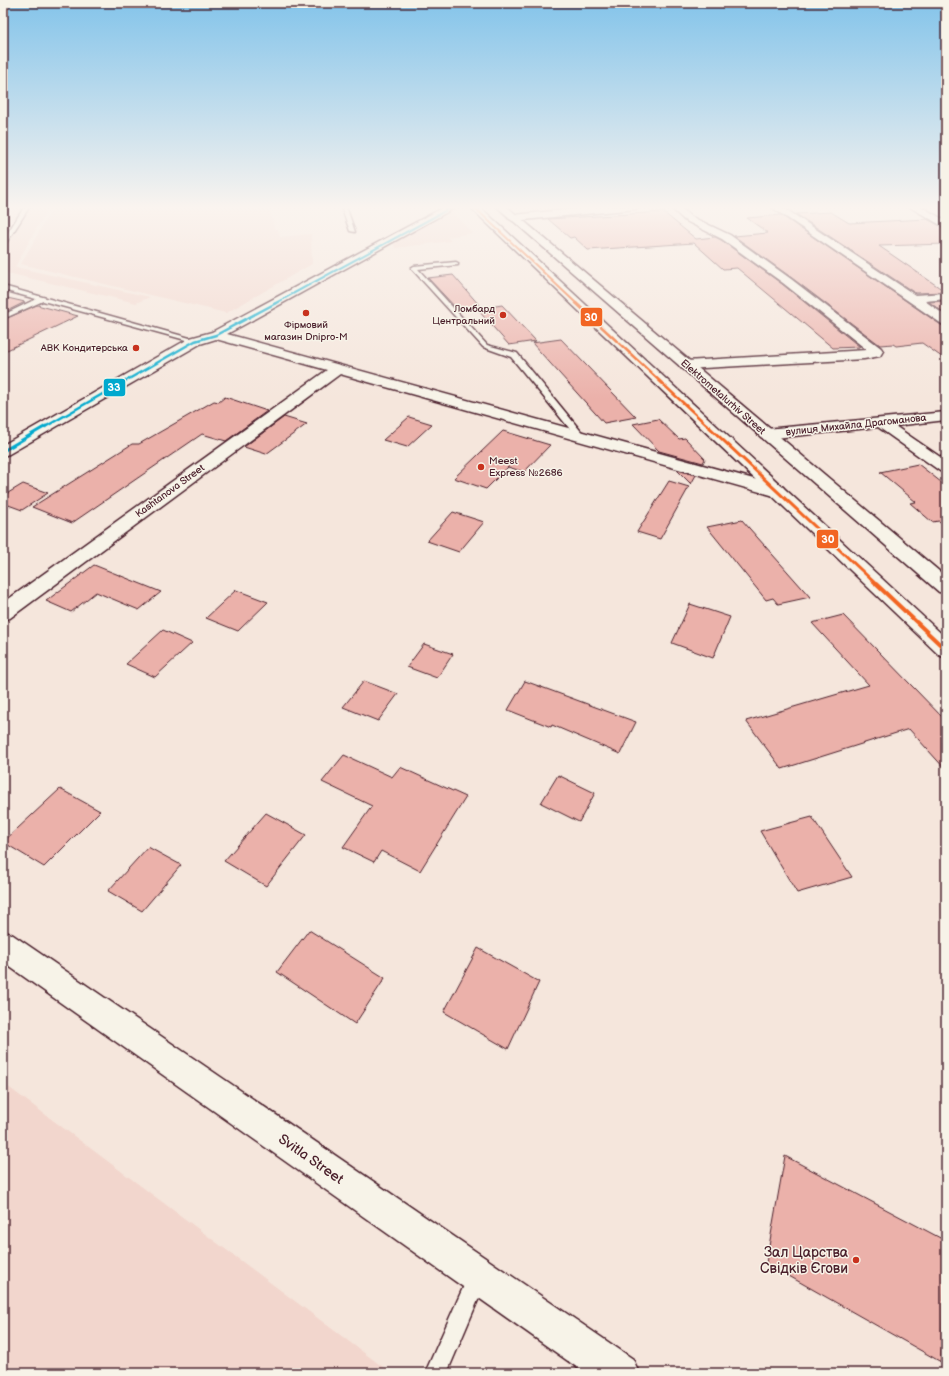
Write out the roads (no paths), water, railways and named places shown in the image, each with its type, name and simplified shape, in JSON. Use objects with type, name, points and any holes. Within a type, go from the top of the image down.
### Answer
[{"type":"street","points":[[3,451],[196,342],[216,335],[336,270]]},
{"type":"street","points":[[541,270],[946,650]]},
{"type":"street","name":"Elektrometalurhiv Street","points":[[574,270],[946,587]]},
{"type":"street","points":[[686,365],[864,355],[875,353],[876,351],[772,270]]},
{"type":"street","points":[[869,270],[946,321]]},
{"type":"street","points":[[912,299],[946,296]]},
{"type":"street","points":[[216,335],[777,492]]},
{"type":"street","name":"Kashtanova Street","points":[[3,614],[337,369]]},
{"type":"street","name":"вулиця Михайла Драгоманова","points":[[766,434],[946,416]]},
{"type":"street","points":[[880,422],[946,468]]},
{"type":"street","name":"Svitla Street","points":[[3,945],[619,1373]]},
{"type":"lane","points":[[416,270],[485,346],[514,355],[582,437]]},
{"type":"lane","points":[[3,288],[196,342]]},
{"type":"lane","points":[[3,318],[42,299]]},
{"type":"lane","points":[[436,1373],[478,1276]]},
{"type":"place","name":"Фірмовий магазин Dnipro-M","points":[[306,313]]},
{"type":"place","name":"Ломбард Центральний","points":[[503,315]]},
{"type":"place","name":"АВК Кондитерська","points":[[136,348]]},
{"type":"place","name":"Meest Express №2686","points":[[481,467]]},
{"type":"place","name":"Зал Царства Свідків Єгови","points":[[856,1260]]}]
